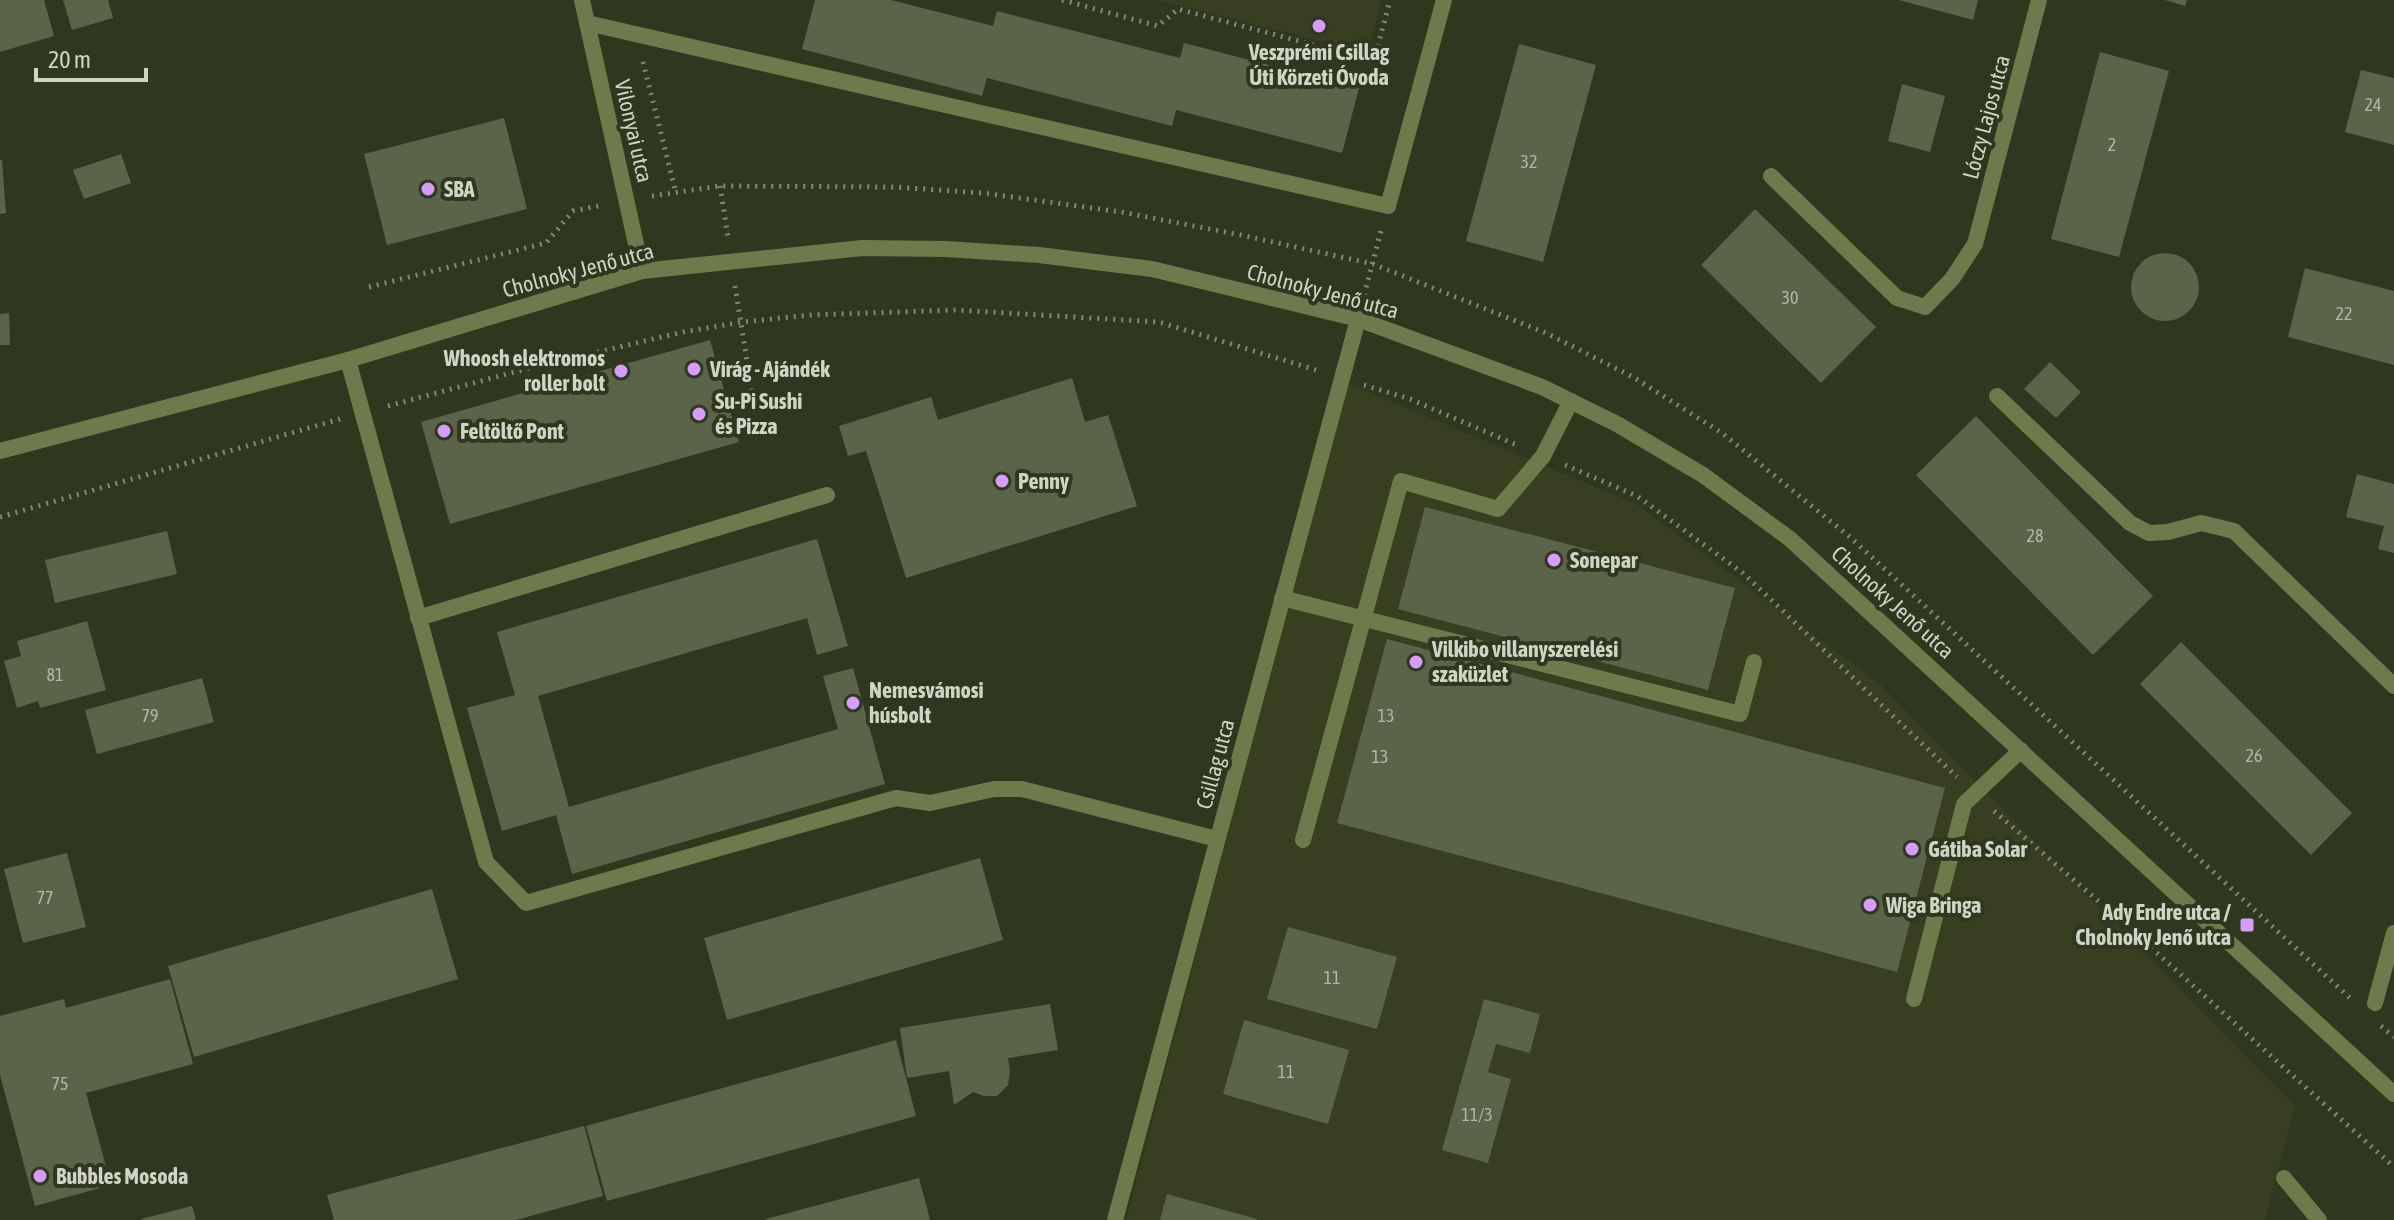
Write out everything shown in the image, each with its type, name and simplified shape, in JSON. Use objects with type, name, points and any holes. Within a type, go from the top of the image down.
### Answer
[{"type":"street","name":"Vilonyai utca","points":[[582,0],[642,271]]},
{"type":"street","points":[[587,23],[1388,206],[1444,0]]},
{"type":"street","name":"Lóczy Lajos utca","points":[[1771,176],[1897,298],[1925,307],[1952,279],[1975,244],[2039,0]]},
{"type":"street","name":"Cholnoky Jenő utca","points":[[0,451],[348,360],[642,271],[862,248],[1039,255],[1152,269],[1358,319],[1542,387],[1617,424],[1703,475],[1790,539],[2394,1094]]},
{"type":"street","name":"Csillag utca","points":[[1115,1220],[1358,319]]},
{"type":"street","points":[[348,360],[486,862],[526,903],[896,798],[930,803],[994,789],[1022,789],[1217,839]]},
{"type":"street","points":[[1997,396],[2130,523],[2149,533],[2168,532],[2201,523],[2234,531],[2394,686]]},
{"type":"street","points":[[1303,840],[1401,481],[1498,509],[1543,456],[1571,401]]},
{"type":"street","points":[[418,618],[827,495]]},
{"type":"street","points":[[1282,598],[1740,714],[1754,662]]},
{"type":"street","points":[[1914,999],[1964,804],[2021,750]]},
{"type":"street","points":[[2369,1010],[2394,933]]},
{"type":"street","points":[[2284,1178],[2319,1220]]},
{"type":"path","points":[[1062,0],[1158,26],[1178,9],[1374,61],[1390,0]]},
{"type":"path","points":[[636,34],[676,193]]},
{"type":"path","points":[[369,287],[546,243],[573,211],[720,186],[894,187],[983,193],[1121,212],[1373,264],[1441,289],[1558,339],[1633,377],[1722,433],[1851,538],[2369,1010],[2394,1037]]},
{"type":"path","points":[[720,186],[755,411]]},
{"type":"shaded area","name":"Veszprémi Csillag Úti Körzeti Óvoda","points":[[1158,0],[1382,0],[1368,53]]},
{"type":"shaded area","points":[[1347,383],[1636,504],[1880,684],[2295,1106],[2265,1220],[1126,1220]]},
{"type":"building","points":[[0,0],[44,0],[54,36],[0,52]]},
{"type":"building","points":[[63,0],[108,0],[113,18],[72,30]]},
{"type":"building","points":[[815,0],[891,0],[993,26],[997,11],[1180,58],[1184,43],[1359,88],[1342,153],[1176,110],[1172,126],[987,78],[982,96],[802,49]]},
{"type":"building","points":[[1899,0],[1978,0],[1973,20]]},
{"type":"building","points":[[2165,0],[2187,0],[2185,6]]},
{"type":"building","points":[[1519,44],[1596,65],[1543,262],[1466,241]]},
{"type":"building","points":[[2100,52],[2169,71],[2119,257],[2051,239]]},
{"type":"building","points":[[2361,70],[2394,78],[2394,145],[2345,132]]},
{"type":"building","points":[[1902,84],[1945,96],[1930,152],[1888,141]]},
{"type":"building","points":[[504,118],[527,209],[387,245],[364,154]]},
{"type":"building","points":[[121,154],[131,183],[84,199],[73,170]]},
{"type":"building","points":[[0,160],[6,213],[0,214]]},
{"type":"building","points":[[1755,209],[1876,327],[1821,383],[1701,265]]},
{"type":"building","points":[[2165,253],[2189,263],[2199,287],[2189,311],[2165,321],[2141,311],[2131,287],[2141,263]]},
{"type":"building","points":[[2305,268],[2394,291],[2394,365],[2288,337]]},
{"type":"building","points":[[9,313],[10,345],[0,345],[0,314]]},
{"type":"building","points":[[710,340],[739,442],[450,524],[421,422]]},
{"type":"building","points":[[2050,362],[2081,392],[2056,418],[2024,389]]},
{"type":"building","name":"Penny","points":[[1072,378],[1085,422],[1108,415],[1137,506],[906,578],[866,451],[848,456],[839,426],[931,397],[938,420]]},
{"type":"building","points":[[1976,416],[2153,596],[2093,655],[1916,475]]},
{"type":"building","points":[[2357,474],[2394,484],[2394,553],[2378,549],[2384,526],[2346,517]]},
{"type":"building","points":[[1425,507],[1735,588],[1708,690],[1398,609]]},
{"type":"building","points":[[167,531],[177,574],[55,603],[45,560]]},
{"type":"building","points":[[817,539],[848,646],[817,655],[807,618],[538,696],[569,807],[838,729],[823,676],[853,668],[885,784],[572,874],[556,815],[502,831],[467,708],[515,695],[497,632]]},
{"type":"building","points":[[87,621],[106,690],[40,708],[38,701],[17,708],[4,661],[21,656],[17,641]]},
{"type":"building","points":[[1387,639],[1945,788],[1897,972],[1337,823]]},
{"type":"building","points":[[2181,642],[2352,813],[2311,855],[2140,684]]},
{"type":"building","points":[[202,678],[214,722],[97,754],[85,710]]},
{"type":"building","points":[[67,853],[86,927],[23,943],[4,869]]},
{"type":"building","points":[[980,858],[1003,940],[727,1020],[704,938]]},
{"type":"building","points":[[432,889],[458,979],[194,1057],[168,966]]},
{"type":"building","points":[[1288,927],[1397,957],[1377,1029],[1267,999]]},
{"type":"building","points":[[170,979],[193,1064],[86,1093],[111,1185],[35,1206],[0,1075],[0,1016],[64,999],[66,1008]]},
{"type":"building","points":[[1484,999],[1540,1014],[1530,1053],[1496,1044],[1488,1072],[1511,1079],[1488,1163],[1442,1150]]},
{"type":"building","points":[[1050,1004],[1058,1050],[1008,1058],[1008,1085],[997,1096],[973,1092],[954,1105],[949,1071],[907,1078],[900,1028]]},
{"type":"building","points":[[1244,1020],[1349,1050],[1328,1124],[1223,1094]]},
{"type":"building","points":[[896,1040],[916,1116],[607,1201],[586,1126]]},
{"type":"building","points":[[584,1126],[603,1196],[516,1220],[334,1220],[327,1195]]},
{"type":"building","points":[[919,1178],[930,1220],[766,1220],[766,1219]]},
{"type":"building","points":[[1167,1194],[1257,1219],[1257,1220],[1160,1220]]},
{"type":"building","points":[[192,1206],[196,1220],[141,1219]]},
{"type":"place","name":"Veszprémi Csillag Úti Körzeti Óvoda","points":[[1319,26]]},
{"type":"place","name":"SBA","points":[[428,189]]},
{"type":"place","name":"Virág - Ajándék","points":[[694,369]]},
{"type":"place","name":"Whoosh elektromos roller bolt","points":[[621,371]]},
{"type":"place","name":"Su-Pi Sushi és Pizza","points":[[699,414]]},
{"type":"place","name":"Feltöltő Pont","points":[[444,431]]},
{"type":"place","name":"Penny","points":[[1002,481]]},
{"type":"place","name":"Sonepar","points":[[1554,560]]},
{"type":"place","name":"Vilkibo villanyszerelési szaküzlet","points":[[1416,662]]},
{"type":"place","name":"Nemesvámosi húsbolt","points":[[853,703]]},
{"type":"place","name":"Gátiba Solar","points":[[1912,849]]},
{"type":"place","name":"Wiga Bringa","points":[[1870,905]]},
{"type":"place","name":"Ady Endre utca / Cholnoky Jenő utca","points":[[2247,925]]},
{"type":"place","name":"Bubbles Mosoda","points":[[40,1176]]}]
